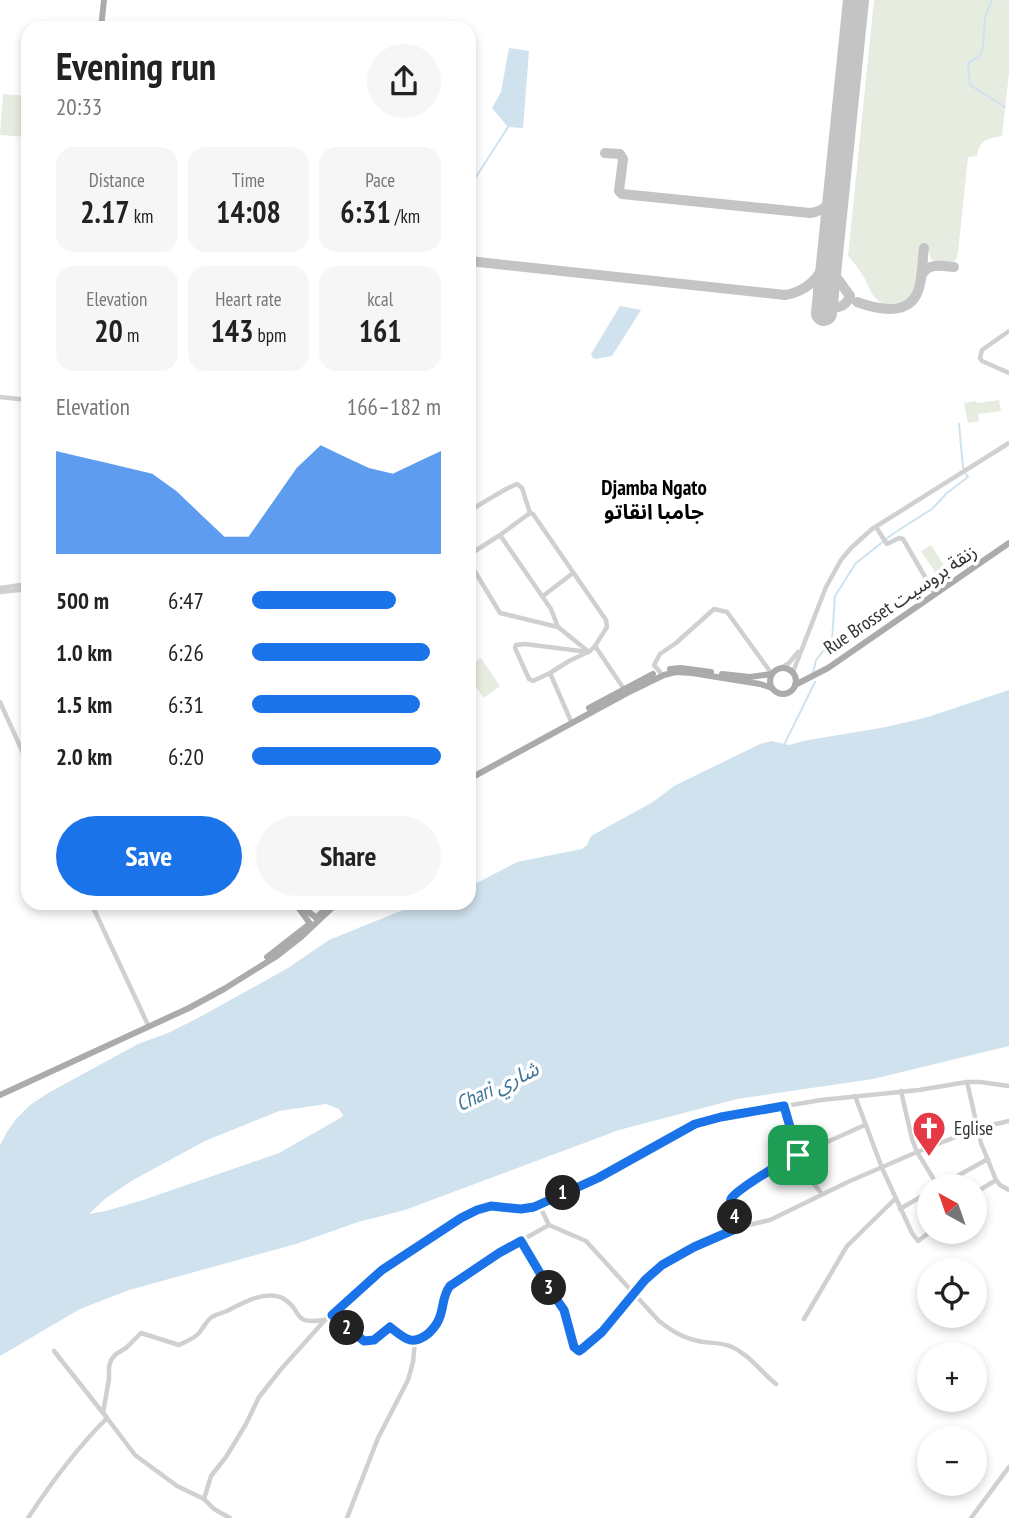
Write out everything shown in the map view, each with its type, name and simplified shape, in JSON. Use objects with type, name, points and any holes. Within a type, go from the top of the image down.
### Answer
[{"type":"main road","points":[[102,21],[104,0]]},
{"type":"main road","name":"Rue Brosset زنقة بروسيت","points":[[796,685],[828,668],[1009,543]]},
{"type":"main road","points":[[476,773],[624,689],[660,672],[681,668],[750,677],[772,674],[781,668],[788,668],[808,678]]},
{"type":"main road","points":[[574,718],[670,673],[692,673],[760,684],[778,693],[785,693],[792,691],[796,685],[794,673]]},
{"type":"main road","points":[[772,674],[772,688]]},
{"type":"main road","points":[[303,910],[311,925]]},
{"type":"main road","points":[[300,932],[303,910]]},
{"type":"main road","points":[[303,910],[323,910],[318,919]]},
{"type":"main road","points":[[303,910],[318,919]]},
{"type":"main road","points":[[0,1093],[224,989],[277,956],[329,910]]},
{"type":"main road","points":[[148,1025],[231,981],[311,925]]},
{"type":"street","points":[[1009,331],[982,350],[980,358],[1009,373]]},
{"type":"street","points":[[0,397],[21,399]]},
{"type":"street","points":[[794,673],[826,587],[851,548],[876,527],[1009,443]]},
{"type":"street","points":[[476,507],[517,484],[522,488],[530,513],[543,527],[607,622],[596,646],[589,652],[533,681],[529,680],[515,648],[516,644],[589,652]]},
{"type":"street","points":[[476,550],[530,513]]},
{"type":"street","points":[[876,527],[888,544],[899,538],[903,539],[935,594]]},
{"type":"street","points":[[500,534],[543,596],[558,627]]},
{"type":"street","points":[[543,596],[573,573]]},
{"type":"street","points":[[476,574],[500,613],[558,627],[589,652]]},
{"type":"street","points":[[0,590],[21,587]]},
{"type":"street","points":[[660,672],[654,665],[660,654],[714,609],[727,612],[772,674]]},
{"type":"street","points":[[781,668],[794,658],[804,642]]},
{"type":"street","points":[[596,646],[624,689]]},
{"type":"street","points":[[550,673],[574,718]]},
{"type":"street","points":[[0,702],[21,748]]},
{"type":"street","points":[[94,910],[148,1025]]},
{"type":"street","points":[[967,1082],[981,1143],[996,1180],[1009,1190]]},
{"type":"street","points":[[204,1499],[211,1476],[247,1424],[259,1397],[325,1320],[382,1270],[461,1218],[491,1206],[528,1209],[539,1205],[598,1178],[695,1124],[721,1117],[967,1082],[1009,1086]]},
{"type":"street","points":[[901,1091],[912,1139],[931,1174]]},
{"type":"street","points":[[855,1096],[895,1199],[917,1241]]},
{"type":"street","points":[[784,1106],[806,1174],[822,1194]]},
{"type":"street","points":[[521,1241],[564,1310],[572,1341],[579,1351],[602,1332],[651,1273],[669,1260],[740,1227],[770,1220],[917,1152],[979,1128],[1009,1121]]},
{"type":"street","points":[[740,1227],[730,1205],[733,1197],[790,1158],[865,1125]]},
{"type":"street","points":[[960,1174],[988,1159]]},
{"type":"street","points":[[987,1186],[996,1180]]},
{"type":"street","points":[[804,1319],[847,1246],[895,1199]]},
{"type":"street","points":[[900,1209],[917,1199]]},
{"type":"street","points":[[539,1205],[549,1225],[586,1241],[659,1321],[673,1332],[699,1341],[725,1344],[742,1352],[776,1384]]},
{"type":"street","points":[[415,1341],[438,1323],[445,1294],[450,1286],[499,1253],[549,1225]]},
{"type":"street","points":[[28,1518],[105,1415],[111,1360],[141,1333],[179,1345],[197,1335],[212,1316],[241,1303],[270,1295],[284,1298],[302,1319],[313,1322],[325,1320]]},
{"type":"street","points":[[332,1315],[364,1341],[374,1340],[390,1327],[415,1341]]},
{"type":"street","points":[[347,1518],[378,1438],[408,1380],[415,1341]]},
{"type":"street","points":[[54,1351],[135,1455],[177,1486],[204,1499],[214,1509],[230,1518]]},
{"type":"street","points":[[971,1518],[1009,1467]]},
{"type":"shaded area","points":[[874,0],[1009,0],[1009,73],[1002,136],[985,141],[977,156],[968,157],[956,260],[937,262],[931,259],[928,249],[920,248],[914,290],[904,302],[894,305],[884,304],[875,297],[848,256]]},
{"type":"shaded area","points":[[3,94],[21,95],[21,136],[0,135]]},
{"type":"shaded area","points":[[999,400],[1001,411],[978,414],[979,421],[968,423],[964,403]]},
{"type":"shaded area","points":[[931,545],[945,567],[943,569],[946,574],[939,578],[921,551]]},
{"type":"shaded area","points":[[481,658],[500,686],[484,698],[476,687],[476,662]]},
{"type":"water","points":[[509,48],[529,51],[523,128],[508,127],[492,108],[501,92]]},
{"type":"water","points":[[620,306],[641,310],[612,356],[595,359],[591,354]]},
{"type":"water","name":"Chari شاري","points":[[1009,690],[1009,1046],[873,1079],[737,1099],[619,1130],[405,1210],[358,1222],[296,1244],[129,1290],[80,1309],[0,1356],[0,1145],[16,1119],[30,1105],[138,1044],[198,1018],[288,968],[329,940],[404,910],[476,910],[476,883],[517,862],[582,849],[591,836],[653,802],[674,786],[760,744],[771,741],[789,745],[928,717]],"holes":[[[326,1104],[339,1109],[343,1115],[279,1153],[143,1200],[89,1214],[106,1198],[133,1180],[205,1141],[279,1111]]]},
{"type":"waterway","points":[[992,0],[985,17],[983,48],[979,57],[968,63],[970,85],[1005,107]]},
{"type":"waterway","points":[[476,177],[508,127]]},
{"type":"waterway","points":[[959,424],[963,468]]},
{"type":"waterway","points":[[813,673],[816,660],[832,640],[835,596],[856,563],[894,533],[932,509],[968,477],[966,474]]},
{"type":"waterway","points":[[784,745],[815,682]]},
{"type":"taxiway","points":[[605,153],[620,154],[623,159],[619,191],[622,194],[810,213],[828,204],[837,185]]},
{"type":"taxiway","points":[[857,302],[884,309],[909,304],[919,288],[924,248]]},
{"type":"taxiway","points":[[476,262],[785,295],[802,290],[814,280],[824,267],[830,251],[832,271],[850,296],[845,304],[831,307],[820,298],[820,282],[828,274]]},
{"type":"taxiway","points":[[921,277],[931,267],[954,267]]},
{"type":"runway","points":[[824,313],[856,0]]},
{"type":"place","name":"Eglise","points":[[929,1158]]},
{"type":"district","name":"Djamba Ngato جامبا انقاتو","points":[[654,499]]},
{"type":"route","points":[[784,1106],[798,1155],[763,1174],[730,1200],[740,1227],[677,1255],[651,1273],[602,1332],[579,1351],[572,1341],[564,1310],[521,1241],[450,1286],[445,1294],[438,1323],[415,1341],[390,1327],[374,1340],[364,1341],[332,1315],[382,1270],[461,1218],[491,1206],[521,1209],[534,1207],[598,1178],[695,1124],[784,1106]]}]
